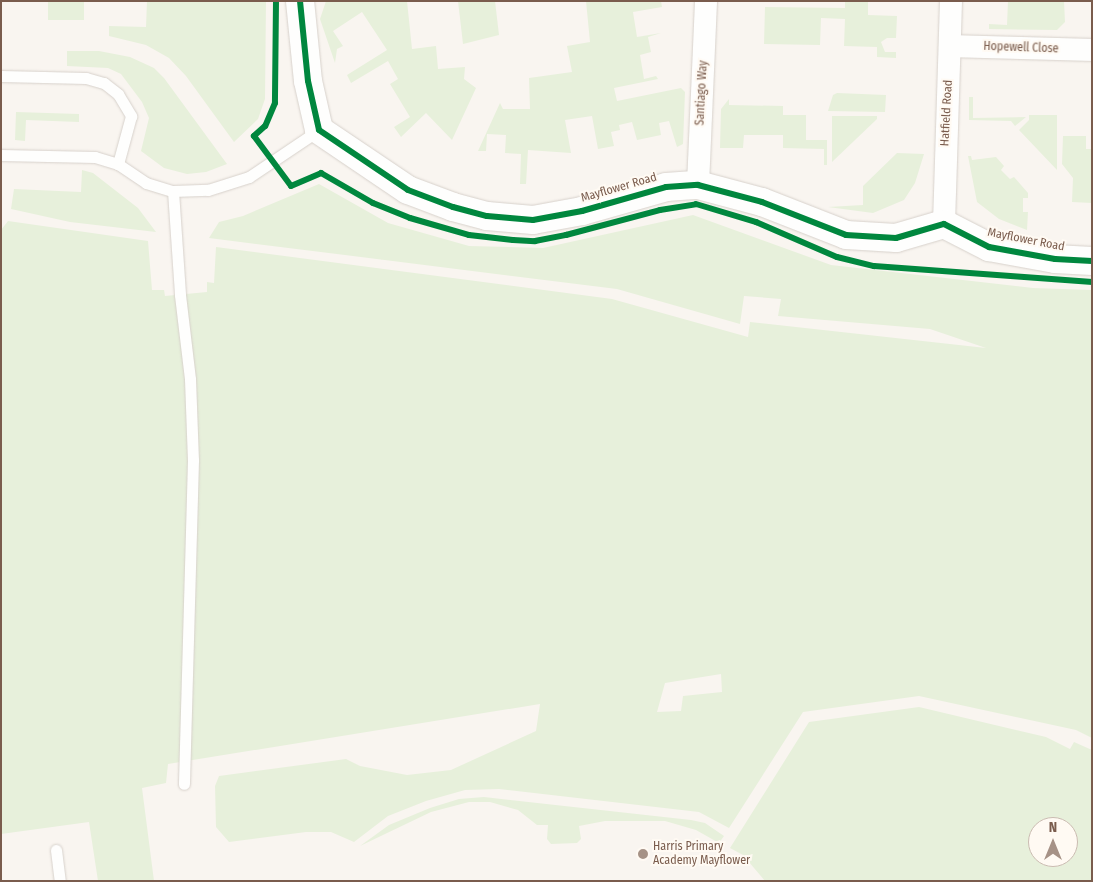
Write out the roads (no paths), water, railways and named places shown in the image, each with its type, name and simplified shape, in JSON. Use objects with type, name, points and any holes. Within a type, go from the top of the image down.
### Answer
[{"type":"street","points":[[300,1],[305,66],[319,130]]},
{"type":"street","name":"Santiago Way","points":[[698,186],[706,1]]},
{"type":"street","name":"Hatfield Road","points":[[944,224],[951,1]]},
{"type":"street","name":"Hopewell Close","points":[[950,46],[1092,50]]},
{"type":"street","name":"Mayflower Road","points":[[319,130],[408,190],[487,216],[533,220],[582,211],[666,187],[698,186],[726,190],[846,235],[896,238],[944,224],[990,247],[1056,259],[1092,261]]},
{"type":"lane","points":[[1,76],[86,78],[104,83],[118,94],[131,116],[118,164]]},
{"type":"lane","points":[[1,155],[87,156],[118,164],[146,182],[173,191],[208,190],[249,177],[319,130]]},
{"type":"lane","points":[[173,191],[180,295],[190,379],[193,460],[184,784]]},
{"type":"lane","points":[[56,850],[60,881]]},
{"type":"place","name":"Harris Primary Academy Mayflower","points":[[643,854]]}]
